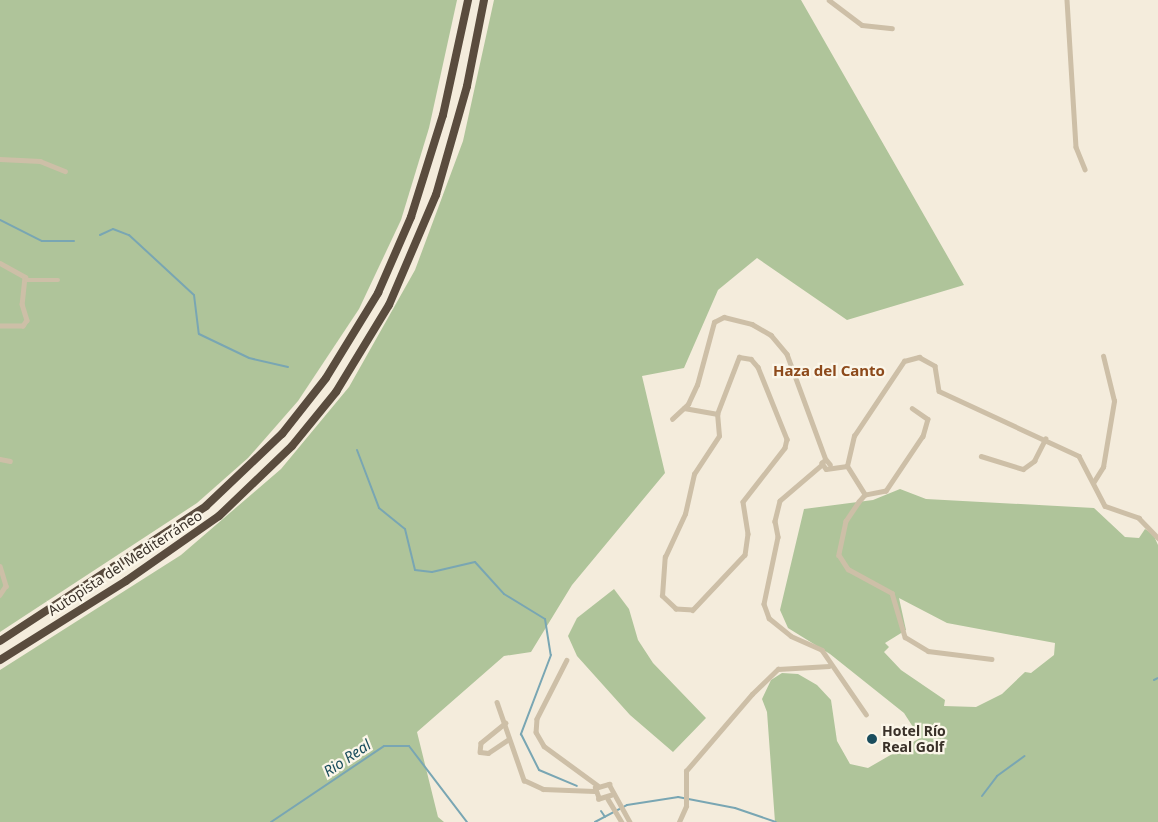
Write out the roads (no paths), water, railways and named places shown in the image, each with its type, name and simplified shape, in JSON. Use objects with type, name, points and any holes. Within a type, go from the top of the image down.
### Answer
[{"type":"highway","points":[[443,115],[463,0]]},
{"type":"highway","name":"Autopista del Mediterráneo","points":[[0,641],[181,526],[282,434],[332,370],[378,293],[411,217],[443,115],[468,0]]},
{"type":"highway","name":"Autopista del Mediterráneo","points":[[0,660],[204,527],[257,482],[314,420],[371,338],[406,269],[436,195],[466,86],[484,0]]},
{"type":"highway","points":[[466,86],[489,0]]},
{"type":"street","points":[[829,0],[862,25],[892,28]]},
{"type":"street","points":[[1067,0],[1076,147],[1084,169]]},
{"type":"street","points":[[0,159],[40,161],[65,171]]},
{"type":"street","points":[[0,263],[14,267],[26,280],[58,280]]},
{"type":"street","points":[[0,326],[25,325],[22,304],[26,280]]},
{"type":"street","points":[[672,419],[684,408],[697,385],[714,322],[724,317],[752,324],[771,335],[787,354],[826,460],[830,466]]},
{"type":"street","points":[[864,495],[847,466],[862,420],[912,356],[932,361],[939,391],[1045,438],[1079,456],[1105,506],[1139,518],[1158,538]]},
{"type":"street","points":[[1093,483],[1104,467],[1114,401],[1103,356]]},
{"type":"street","points":[[738,357],[750,359],[758,368],[787,439],[775,464],[742,502],[748,534],[745,555],[688,611],[667,604],[661,577],[694,474],[719,436],[717,414],[738,357]]},
{"type":"street","points":[[684,408],[717,414]]},
{"type":"street","points":[[864,495],[886,491],[923,436],[928,419],[912,408]]},
{"type":"street","points":[[981,456],[1023,469],[1034,461],[1045,438]]},
{"type":"street","points":[[0,459],[10,461]]},
{"type":"street","points":[[826,460],[780,501],[775,520],[778,538],[764,604],[769,618],[791,636],[822,650],[829,666],[853,691],[866,714]]},
{"type":"street","points":[[822,465],[847,466]]},
{"type":"street","points":[[864,495],[843,532],[839,555],[844,564],[892,593],[906,637],[928,651],[990,659]]},
{"type":"street","points":[[0,566],[6,586],[0,595]]},
{"type":"street","points":[[567,660],[537,719],[536,732],[544,746],[597,785],[608,784],[613,808],[622,821]]},
{"type":"street","points":[[679,822],[686,806],[686,770],[778,669],[829,666]]},
{"type":"street","points":[[497,702],[506,723],[520,775],[532,786],[594,791]]},
{"type":"street","points":[[506,723],[480,743],[480,752],[488,753],[509,739]]},
{"type":"street","points":[[594,791],[597,785]]},
{"type":"street","points":[[594,791],[599,799],[610,797]]},
{"type":"street","points":[[610,797],[617,803],[630,822]]},
{"type":"waterway","points":[[0,220],[42,241],[74,241]]},
{"type":"waterway","points":[[100,235],[113,229],[129,235],[194,295],[199,334],[249,358],[288,367]]},
{"type":"waterway","points":[[357,450],[379,508],[405,529],[415,570],[432,572],[475,562],[504,594],[545,619],[551,655],[521,734],[539,770],[577,786]]},
{"type":"waterway","name":"Rio Real","points":[[1154,680],[1158,678]]},
{"type":"waterway","name":"Rio Real","points":[[271,822],[384,746],[409,746],[467,822]]},
{"type":"waterway","name":"Rio Real","points":[[982,796],[997,776],[1025,756]]},
{"type":"waterway","name":"Rio Real","points":[[595,822],[627,805],[678,797],[735,808],[776,822]]},
{"type":"waterway","name":"Rio Real","points":[[601,811],[605,817]]},
{"type":"place","name":"Hotel Río Real Golf","points":[[872,739]]},
{"type":"district","name":"Haza del Canto","points":[[829,371]]}]
